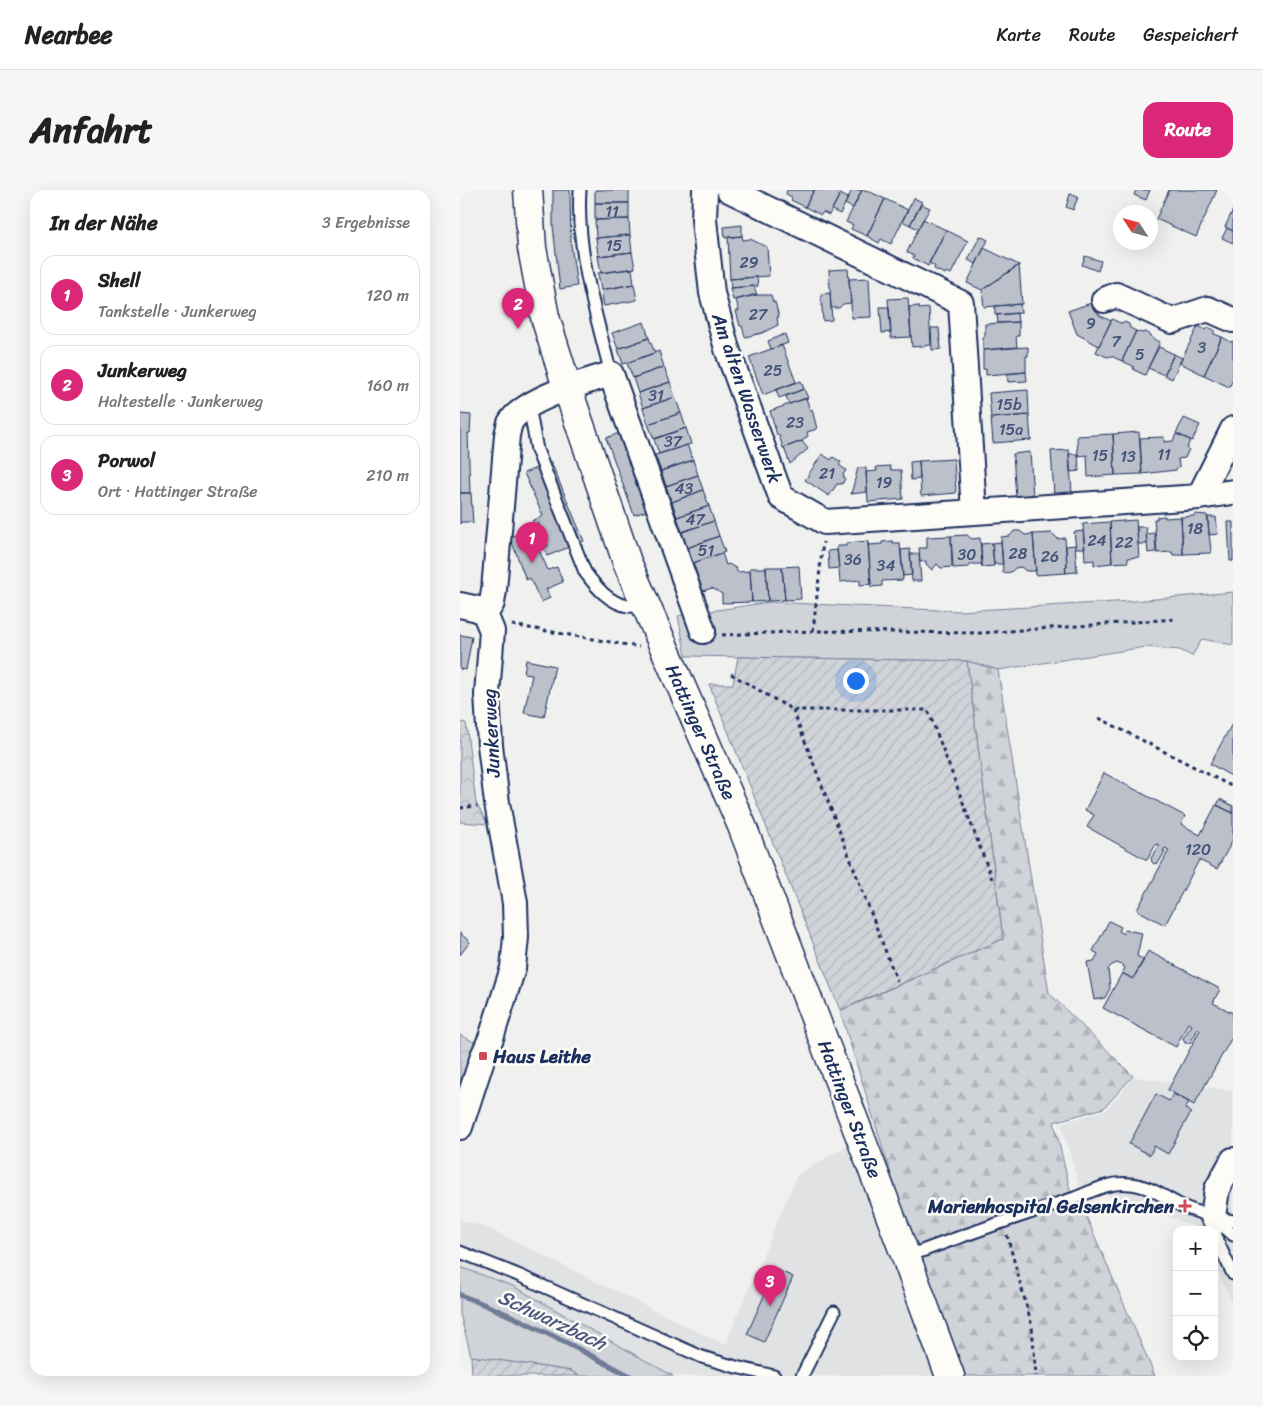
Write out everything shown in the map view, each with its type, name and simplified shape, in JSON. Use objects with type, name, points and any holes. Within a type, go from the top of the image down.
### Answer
[{"type":"main road","points":[[527,190],[532,248],[544,308],[567,387]]},
{"type":"main road","name":"Hattinger Straße","points":[[567,387],[627,562],[742,826],[950,1376]]},
{"type":"street","name":"Am alten Wasserwerk","points":[[705,190],[704,220],[712,293],[727,349],[781,497],[826,522]]},
{"type":"street","points":[[729,190],[961,304],[974,512]]},
{"type":"street","points":[[1104,300],[1116,295],[1172,321],[1208,309],[1233,320]]},
{"type":"street","points":[[460,605],[478,609],[485,614],[492,603],[507,435],[510,423],[519,412],[567,387],[611,374],[703,631]]},
{"type":"street","points":[[1199,497],[1233,429]]},
{"type":"street","points":[[826,522],[1199,497],[1233,492]]},
{"type":"street","name":"Junkerweg","points":[[460,1127],[483,1056],[491,1038],[512,968],[516,937],[515,903],[495,793],[490,745],[487,694],[492,631],[490,622],[485,614]]},
{"type":"street","points":[[1223,1219],[1217,1189],[1233,1160]]},
{"type":"street","points":[[1223,1219],[1233,1204]]},
{"type":"lane","points":[[580,190],[578,211],[589,287],[611,374]]},
{"type":"lane","points":[[529,406],[537,450],[585,572],[596,588],[612,599],[629,606],[645,605]]},
{"type":"lane","points":[[906,1257],[1113,1183],[1132,1184],[1185,1207],[1223,1219],[1233,1235]]},
{"type":"lane","points":[[1223,1219],[1217,1242],[1233,1274]]},
{"type":"lane","points":[[460,1252],[702,1357],[736,1368],[774,1376]]},
{"type":"lane","points":[[802,1376],[834,1312]]},
{"type":"path","points":[[813,630],[826,522]]},
{"type":"path","points":[[485,614],[502,623],[646,649],[662,642]]},
{"type":"path","points":[[703,631],[716,635],[813,630],[981,633],[1176,619]]},
{"type":"path","points":[[731,674],[793,710],[928,710],[992,879]]},
{"type":"path","points":[[793,710],[897,981]]},
{"type":"path","points":[[1099,718],[1233,787]]},
{"type":"path","points":[[1003,1221],[1032,1326],[1036,1376]]},
{"type":"shaded area","name":"Marienhospital Gelsenkirchen","points":[[1134,1077],[1233,1091],[1233,1304],[1218,1273],[1218,1226],[1193,1226],[1079,1185],[1061,1123],[1106,1110]]},
{"type":"shaded area","points":[[852,1143],[939,1376],[673,1376],[513,1286],[460,1267],[460,1220],[487,1228],[725,1345],[797,1175]]},
{"type":"green space","points":[[1233,592],[1233,645],[1202,639],[1192,656],[1180,650],[1146,647],[998,670],[967,661],[686,656],[678,616],[770,602],[959,611],[1133,601]]},
{"type":"green space","points":[[738,657],[967,661],[1003,939],[840,1010],[709,684],[733,684]]},
{"type":"green space","points":[[967,661],[998,670],[1049,993],[1133,1076],[1104,1108],[1054,1122],[1072,1198],[972,1226],[915,1251],[840,1011],[1003,939]]},
{"type":"green space","points":[[460,722],[466,723],[476,803],[488,824],[460,822]]},
{"type":"green space","points":[[460,1035],[482,1046],[460,1099]]},
{"type":"green space","points":[[1080,1202],[1155,1376],[966,1376],[911,1260],[1008,1222]]},
{"type":"green space","points":[[460,1267],[513,1286],[673,1376],[579,1376],[571,1371],[471,1356],[460,1314]]},
{"type":"green space","points":[[471,1356],[571,1371],[579,1376],[472,1376]]},
{"type":"building","points":[[553,190],[570,190],[571,245],[577,286],[560,289],[553,226]]},
{"type":"building","points":[[595,190],[629,190],[629,203],[595,203]]},
{"type":"building","points":[[787,190],[814,190],[805,207],[791,200],[792,197],[786,194]]},
{"type":"building","points":[[814,190],[842,190],[829,215],[823,212],[821,215],[805,207]]},
{"type":"building","points":[[852,190],[862,190],[853,208],[845,204]]},
{"type":"building","points":[[862,190],[885,199],[867,236],[851,229],[853,225],[846,222]]},
{"type":"building","points":[[1136,190],[1150,190],[1146,200],[1134,195]]},
{"type":"building","points":[[1169,190],[1217,190],[1196,237],[1158,220],[1158,215]]},
{"type":"building","points":[[840,194],[848,198],[840,214],[832,210]]},
{"type":"building","points":[[1070,194],[1078,197],[1073,210],[1066,207]]},
{"type":"building","points":[[914,198],[922,202],[910,225],[902,221]]},
{"type":"building","points":[[885,199],[908,210],[891,244],[881,239],[879,243],[867,236]]},
{"type":"building","points":[[595,203],[629,203],[629,219],[595,220]]},
{"type":"building","points":[[921,204],[930,208],[918,229],[910,225]]},
{"type":"building","points":[[1233,210],[1233,231],[1225,227]]},
{"type":"building","points":[[629,219],[630,235],[596,238],[595,220]]},
{"type":"building","points":[[923,219],[946,230],[928,266],[913,258],[914,256],[907,252]]},
{"type":"building","points":[[742,225],[742,236],[725,238],[724,227]]},
{"type":"building","points":[[1227,228],[1233,231],[1233,243],[1222,238]]},
{"type":"building","points":[[946,230],[968,241],[951,274],[946,272],[945,274],[934,269],[935,266],[929,263]]},
{"type":"building","points":[[630,235],[632,252],[598,256],[596,238]]},
{"type":"building","points":[[742,236],[743,240],[750,239],[767,247],[769,276],[730,279],[728,237]]},
{"type":"building","points":[[980,236],[988,240],[976,264],[968,260]]},
{"type":"building","points":[[984,248],[1019,265],[982,290],[967,283]]},
{"type":"building","points":[[632,252],[635,268],[601,273],[598,256]]},
{"type":"building","points":[[1085,256],[1101,261],[1098,271],[1082,265]]},
{"type":"building","points":[[1019,265],[1022,304],[984,307],[982,290]]},
{"type":"building","points":[[632,269],[634,284],[601,290],[598,273]]},
{"type":"building","points":[[848,269],[851,303],[843,304],[839,308],[831,308],[829,270]]},
{"type":"building","points":[[757,277],[758,286],[731,288],[730,279]]},
{"type":"building","points":[[869,278],[871,317],[852,318],[849,279]]},
{"type":"building","points":[[634,284],[637,300],[604,306],[601,290]]},
{"type":"building","points":[[754,286],[757,295],[733,300],[730,288]]},
{"type":"building","points":[[830,293],[832,320],[823,321],[821,294]]},
{"type":"building","points":[[753,295],[771,295],[779,317],[777,317],[778,325],[762,333],[745,337],[736,311],[739,311],[736,300]]},
{"type":"building","points":[[908,298],[911,337],[891,338],[888,299]]},
{"type":"building","points":[[1094,302],[1099,315],[1111,321],[1099,346],[1077,334],[1068,311]]},
{"type":"building","points":[[1020,304],[1021,313],[995,315],[995,306]]},
{"type":"building","points":[[919,306],[919,309],[929,308],[931,345],[912,347],[909,307]]},
{"type":"building","points":[[880,307],[889,307],[891,332],[882,333]]},
{"type":"building","points":[[1017,313],[1018,322],[998,323],[997,315]]},
{"type":"building","points":[[1112,319],[1120,323],[1129,324],[1130,328],[1136,331],[1122,361],[1096,352]]},
{"type":"building","points":[[644,322],[649,338],[618,349],[612,333]]},
{"type":"building","points":[[1019,322],[1019,336],[1016,336],[1017,347],[983,350],[985,324]]},
{"type":"building","points":[[1198,326],[1206,330],[1208,327],[1214,330],[1214,334],[1222,337],[1204,375],[1180,363]]},
{"type":"building","points":[[931,328],[939,328],[941,349],[932,350]]},
{"type":"building","points":[[1136,331],[1146,332],[1160,342],[1145,375],[1122,361]]},
{"type":"building","points":[[785,334],[788,343],[771,349],[768,341]]},
{"type":"building","points":[[1222,337],[1231,342],[1233,341],[1233,380],[1229,387],[1204,375]]},
{"type":"building","points":[[649,338],[655,353],[623,364],[618,349]]},
{"type":"building","points":[[782,345],[796,382],[763,395],[749,357]]},
{"type":"building","points":[[1028,347],[1026,372],[986,375],[986,369],[983,369],[983,350]]},
{"type":"building","points":[[1159,347],[1174,354],[1164,375],[1148,368]]},
{"type":"building","points":[[659,351],[664,367],[633,378],[627,363]]},
{"type":"building","points":[[1174,354],[1182,358],[1172,379],[1164,375]]},
{"type":"building","points":[[664,367],[670,382],[638,393],[633,378]]},
{"type":"building","points":[[1026,372],[1027,381],[1008,382],[1007,374]]},
{"type":"building","points":[[801,381],[804,389],[779,398],[776,390]]},
{"type":"building","points":[[670,382],[675,397],[643,408],[638,393]]},
{"type":"building","points":[[804,389],[808,398],[789,404],[786,396]]},
{"type":"building","points":[[1028,390],[1029,415],[991,418],[989,393]]},
{"type":"building","points":[[675,397],[681,413],[648,424],[643,408]]},
{"type":"building","points":[[806,398],[810,410],[812,409],[817,429],[807,432],[808,436],[802,441],[783,448],[770,411]]},
{"type":"building","points":[[681,413],[686,428],[654,439],[648,424]]},
{"type":"building","points":[[460,414],[471,415],[470,433],[468,433],[470,493],[460,493]]},
{"type":"building","points":[[1029,415],[1031,440],[993,443],[991,418]]},
{"type":"building","points":[[1184,418],[1200,425],[1192,441],[1176,433]]},
{"type":"building","points":[[686,428],[691,444],[659,454],[654,439]]},
{"type":"building","points":[[622,432],[650,510],[634,515],[606,438]]},
{"type":"building","points":[[1139,432],[1142,474],[1115,475],[1113,434]]},
{"type":"building","points":[[1113,434],[1115,475],[1088,477],[1087,455],[1078,456],[1077,436]]},
{"type":"building","points":[[1176,434],[1190,440],[1185,458],[1178,459],[1179,467],[1176,470],[1142,474],[1140,438],[1164,437],[1164,442],[1173,441]]},
{"type":"building","points":[[802,441],[808,449],[790,464],[784,448]]},
{"type":"building","points":[[687,445],[693,460],[661,471],[655,455]]},
{"type":"building","points":[[1069,450],[1072,494],[1054,495],[1051,451]]},
{"type":"building","points":[[1030,452],[1033,497],[1016,498],[1013,454]]},
{"type":"building","points":[[822,454],[831,460],[833,457],[841,462],[839,465],[846,470],[843,475],[845,479],[842,484],[837,484],[829,496],[805,480]]},
{"type":"building","points":[[1069,454],[1078,454],[1079,471],[1070,472]]},
{"type":"building","points":[[954,459],[956,493],[921,496],[919,461]]},
{"type":"building","points":[[693,460],[698,475],[666,486],[661,471]]},
{"type":"building","points":[[919,461],[920,479],[911,480],[910,462]]},
{"type":"building","points":[[551,462],[584,541],[547,556],[532,521],[543,516],[524,473]]},
{"type":"building","points":[[890,466],[891,470],[901,470],[903,499],[868,502],[866,472],[877,471],[876,467]]},
{"type":"building","points":[[858,468],[866,468],[867,492],[851,494]]},
{"type":"building","points":[[698,475],[703,490],[672,502],[666,486]]},
{"type":"building","points":[[703,490],[709,506],[677,517],[672,502]]},
{"type":"building","points":[[460,493],[471,493],[473,524],[471,522],[461,522],[460,524]]},
{"type":"building","points":[[709,506],[714,521],[682,532],[677,517]]},
{"type":"building","points":[[1195,514],[1207,515],[1210,553],[1183,554],[1181,517],[1195,516]]},
{"type":"building","points":[[1165,516],[1165,518],[1181,517],[1183,555],[1173,555],[1172,552],[1157,553],[1154,519]]},
{"type":"building","points":[[1208,517],[1216,517],[1218,534],[1209,535]]},
{"type":"building","points":[[1136,520],[1139,557],[1128,558],[1128,562],[1112,563],[1110,522]]},
{"type":"building","points":[[714,521],[719,536],[687,548],[682,532]]},
{"type":"building","points":[[538,522],[548,546],[539,550],[548,570],[557,567],[563,582],[546,589],[550,598],[541,602],[530,578],[526,580],[510,537],[518,534],[517,531]]},
{"type":"building","points":[[1110,522],[1112,563],[1094,565],[1094,560],[1085,561],[1083,524]]},
{"type":"building","points":[[1228,522],[1233,522],[1233,561],[1230,561]]},
{"type":"building","points":[[1137,527],[1146,527],[1147,544],[1138,544]]},
{"type":"building","points":[[1014,531],[1020,531],[1025,535],[1033,534],[1036,571],[1026,571],[1021,567],[1015,568],[1011,572],[1003,573],[1001,537],[1010,536]]},
{"type":"building","points":[[1083,531],[1085,548],[1076,548],[1074,532]]},
{"type":"building","points":[[1052,533],[1058,539],[1065,538],[1066,573],[1036,575],[1033,534]]},
{"type":"building","points":[[1155,533],[1156,552],[1148,553],[1146,534]]},
{"type":"building","points":[[967,535],[972,539],[980,538],[982,566],[981,564],[971,564],[969,567],[953,568],[951,536]]},
{"type":"building","points":[[719,536],[725,552],[693,563],[687,548]]},
{"type":"building","points":[[951,536],[952,567],[941,568],[937,564],[932,570],[926,564],[926,561],[920,562],[919,548],[927,548],[927,537]]},
{"type":"building","points":[[868,541],[871,584],[860,585],[860,580],[840,582],[837,546],[846,546],[846,543]]},
{"type":"building","points":[[893,541],[893,543],[900,543],[903,580],[882,581],[882,586],[871,587],[868,543],[869,545],[882,544],[882,542]]},
{"type":"building","points":[[1001,542],[1003,564],[994,564],[992,543]]},
{"type":"building","points":[[992,543],[994,566],[982,567],[981,544]]},
{"type":"building","points":[[1075,545],[1077,572],[1066,573],[1066,546]]},
{"type":"building","points":[[910,549],[912,575],[903,576],[901,550]]},
{"type":"building","points":[[837,550],[839,568],[829,569],[828,551]]},
{"type":"building","points":[[722,553],[726,565],[729,564],[737,569],[737,572],[750,571],[752,602],[722,603],[722,594],[712,588],[703,591],[693,563]]},
{"type":"building","points":[[910,554],[919,554],[921,581],[912,581]]},
{"type":"building","points":[[799,566],[801,599],[785,600],[782,567]]},
{"type":"building","points":[[766,567],[782,567],[785,600],[768,601]]},
{"type":"building","points":[[750,568],[766,568],[768,601],[752,602]]},
{"type":"building","points":[[460,635],[472,637],[466,670],[460,669]]},
{"type":"building","points":[[526,660],[555,666],[544,717],[524,713],[532,675],[524,674]]},
{"type":"building","points":[[1233,722],[1233,777],[1210,764]]},
{"type":"building","points":[[1104,773],[1185,816],[1181,824],[1200,835],[1216,805],[1233,813],[1233,840],[1217,869],[1199,860],[1165,925],[1137,910],[1169,850],[1165,848],[1159,862],[1154,864],[1151,858],[1160,845],[1156,844],[1147,860],[1087,827],[1094,815],[1085,810]]},
{"type":"building","points":[[1220,799],[1233,806],[1233,813],[1217,805]]},
{"type":"building","points":[[1109,921],[1121,927],[1119,931],[1124,934],[1125,930],[1142,933],[1137,956],[1144,960],[1133,979],[1122,973],[1125,968],[1122,965],[1117,963],[1112,965],[1108,969],[1110,988],[1105,998],[1094,1000],[1087,962],[1094,961],[1098,954],[1093,951]]},
{"type":"building","points":[[460,933],[470,942],[460,955]]},
{"type":"building","points":[[1148,951],[1220,989],[1213,1003],[1233,1013],[1233,1040],[1231,1039],[1194,1105],[1168,1090],[1200,1030],[1197,1028],[1190,1043],[1185,1043],[1183,1038],[1192,1025],[1188,1023],[1176,1047],[1103,1008],[1122,973],[1133,979]]},
{"type":"building","points":[[1156,1094],[1169,1101],[1173,1094],[1189,1102],[1185,1109],[1191,1112],[1168,1154],[1154,1146],[1150,1155],[1129,1144]]},
{"type":"building","points":[[776,1269],[793,1277],[764,1342],[747,1334]]},
{"type":"waterway","name":"Schwarzbach","points":[[460,1295],[568,1343],[630,1376]]},
{"type":"place","name":"Junkerweg","points":[[518,329]]},
{"type":"place","name":"Shell","points":[[532,563]]},
{"type":"place","name":"Haus Leithe","points":[[483,1056]]},
{"type":"place","name":"Marienhospital Gelsenkirchen","points":[[1185,1206]]},
{"type":"place","name":"Porwol","points":[[770,1306]]}]
